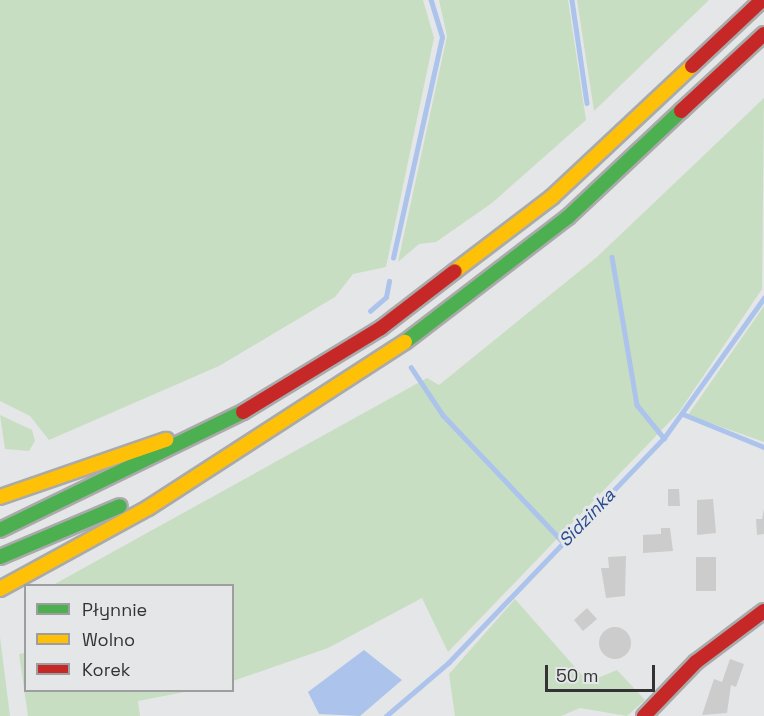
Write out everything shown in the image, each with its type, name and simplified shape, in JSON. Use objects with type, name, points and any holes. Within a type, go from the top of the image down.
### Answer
[{"type":"main road","points":[[0,530],[118,479],[252,410],[381,328],[512,231],[762,0]]},
{"type":"main road","points":[[0,589],[148,508],[278,424],[504,271],[609,182],[764,34]]},
{"type":"main road","points":[[0,497],[252,410]]},
{"type":"main road","points":[[0,557],[122,505],[278,424]]},
{"type":"main road","points":[[644,716],[696,662],[764,611]]},
{"type":"green space","points":[[0,0],[423,0],[434,38],[386,267],[353,274],[335,297],[219,366],[49,440],[30,416],[0,401]]},
{"type":"green space","points":[[439,0],[568,0],[586,120],[492,203],[436,242],[419,244],[398,262],[447,36]]},
{"type":"green space","points":[[577,0],[709,0],[594,111]]},
{"type":"green space","points":[[764,98],[762,289],[679,412],[448,652],[422,598],[328,648],[234,681],[234,584],[55,584],[427,378],[439,385],[597,257]]},
{"type":"green space","points":[[764,306],[764,442],[688,415]]},
{"type":"green space","points":[[0,415],[32,430],[35,441],[29,451],[5,449]]},
{"type":"green space","points":[[515,599],[588,682],[617,670],[645,700],[627,716],[580,708],[561,716],[455,716],[449,674]]},
{"type":"green space","points":[[0,637],[10,716],[0,716]]},
{"type":"green space","points":[[24,653],[24,688],[19,654]]},
{"type":"green space","points":[[25,692],[185,692],[138,701],[140,716],[28,716]]},
{"type":"water","points":[[364,650],[402,680],[360,716],[319,714],[308,692]]},
{"type":"building","points":[[668,489],[679,489],[680,506],[668,506]]},
{"type":"building","points":[[713,499],[716,533],[697,535],[697,500]]},
{"type":"building","points":[[764,509],[764,534],[757,535],[756,519],[762,519]]},
{"type":"building","points":[[661,528],[670,528],[673,551],[643,553],[643,535],[661,534]]},
{"type":"building","points":[[626,556],[625,596],[606,598],[601,568],[609,568],[608,557]]},
{"type":"building","points":[[696,557],[716,557],[716,591],[696,591]]},
{"type":"building","points":[[587,608],[597,619],[583,631],[574,620]]},
{"type":"building","points":[[615,627],[626,632],[631,643],[626,654],[615,659],[604,654],[599,643],[604,632]]},
{"type":"building","points":[[730,659],[744,664],[736,687],[731,685],[727,713],[702,715],[714,679],[722,682]]},
{"type":"waterway","points":[[393,258],[442,37],[431,0]]},
{"type":"waterway","points":[[572,0],[587,103]]},
{"type":"waterway","points":[[612,257],[637,405],[664,438]]},
{"type":"waterway","points":[[370,311],[386,297],[389,281]]},
{"type":"waterway","name":"Sidzinka","points":[[386,716],[448,663],[664,438],[764,298]]},
{"type":"waterway","points":[[411,367],[443,415],[563,542]]},
{"type":"waterway","points":[[683,414],[764,447]]},
{"type":"traffic: fast","points":[[405,342],[568,217],[681,111]]},
{"type":"traffic: fast","points":[[0,530],[243,412]]},
{"type":"traffic: fast","points":[[0,557],[120,506]]},
{"type":"traffic: slow","points":[[455,271],[552,197],[692,66]]},
{"type":"traffic: slow","points":[[0,589],[148,508],[405,342]]},
{"type":"traffic: slow","points":[[0,497],[166,440]]},
{"type":"traffic: jam","points":[[692,66],[762,0]]},
{"type":"traffic: jam","points":[[681,111],[764,34]]},
{"type":"traffic: jam","points":[[243,412],[381,328],[455,271]]},
{"type":"traffic: jam","points":[[644,716],[696,662],[764,611]]}]
